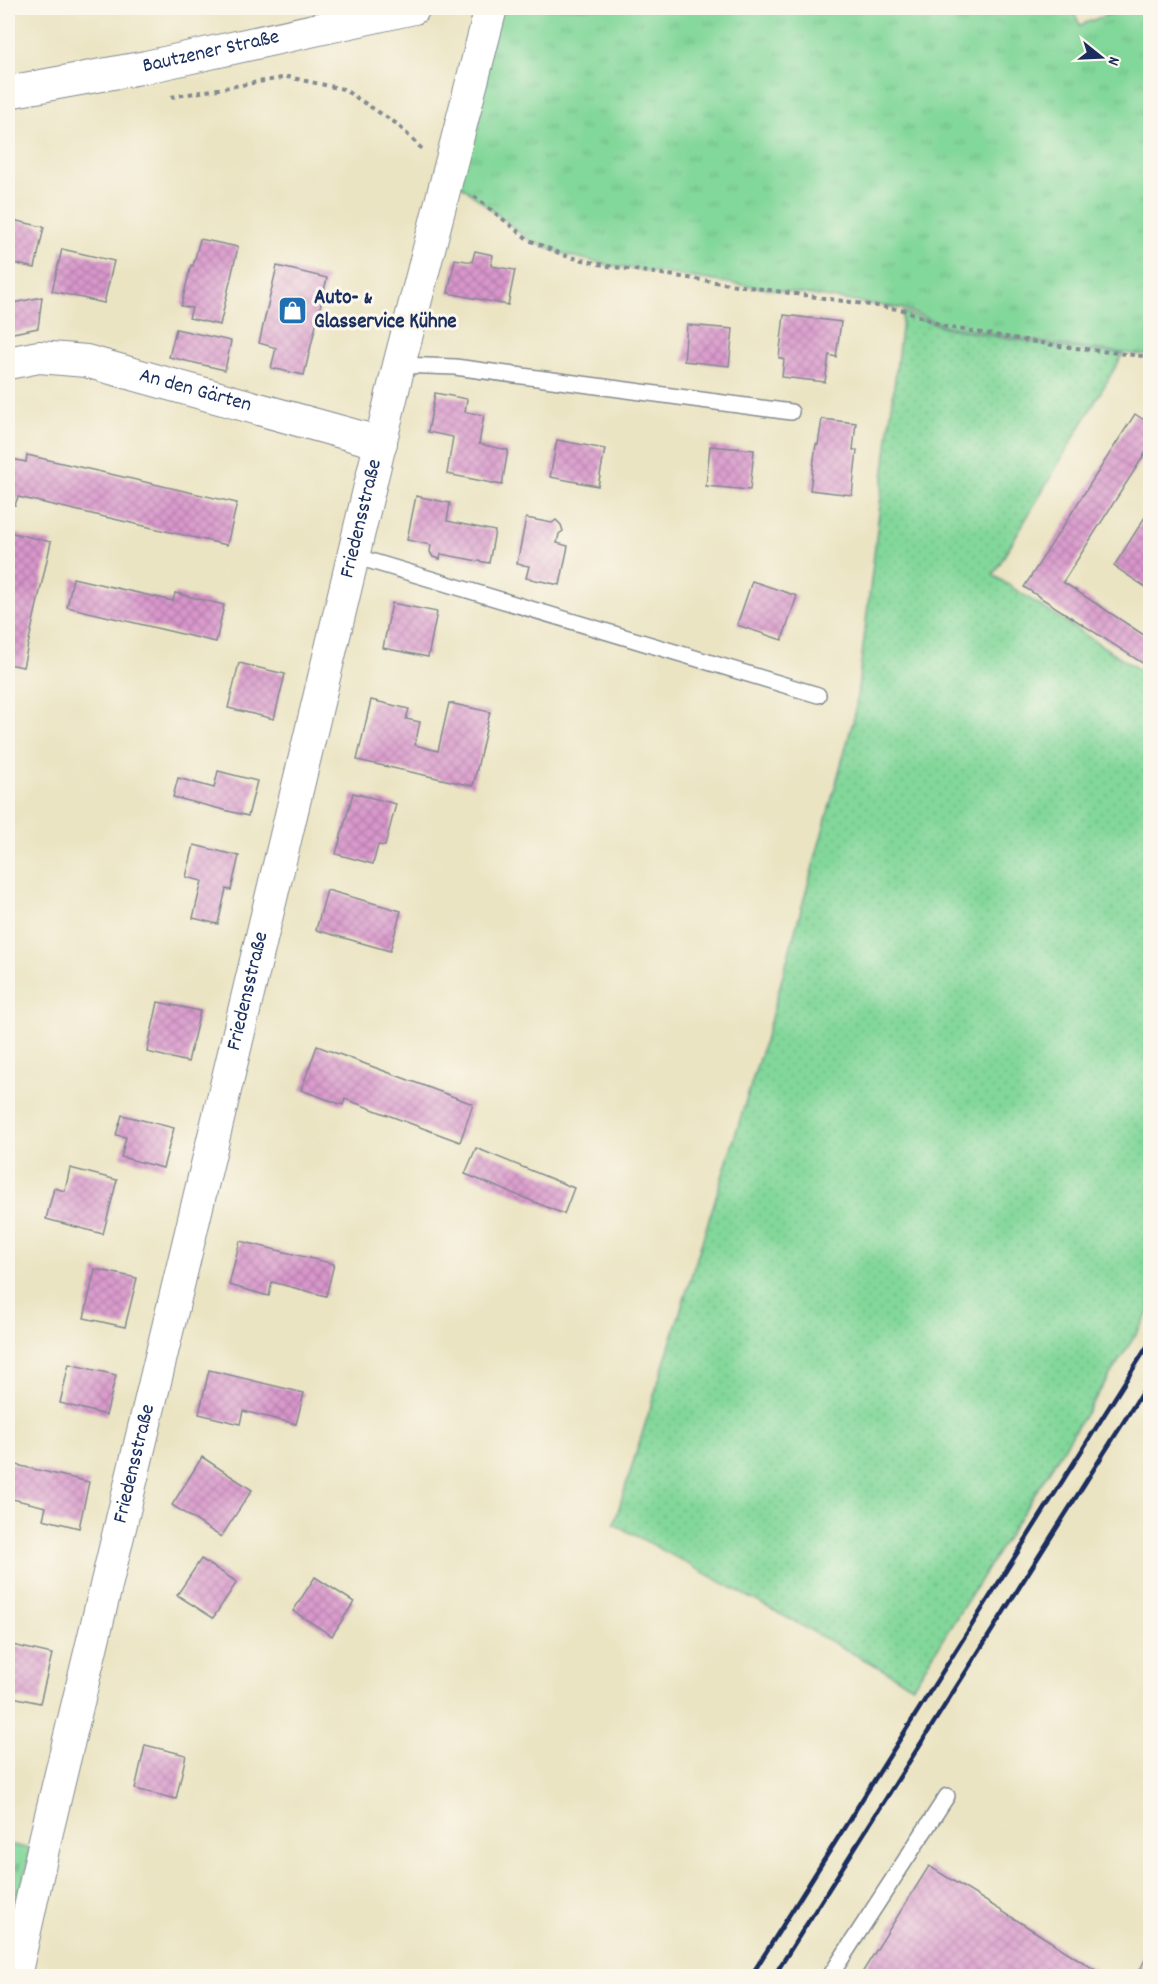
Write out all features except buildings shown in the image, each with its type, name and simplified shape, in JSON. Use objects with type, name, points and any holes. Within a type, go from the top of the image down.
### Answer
[{"type":"street","name":"Bautzener Straße","points":[[8,92],[146,67],[414,8]]},
{"type":"street","name":"Friedensstraße","points":[[15,1977],[45,1840],[399,365],[490,8]]},
{"type":"street","name":"An den Gärten","points":[[8,363],[39,357],[86,361],[381,443]]},
{"type":"lane","points":[[399,365],[455,367],[791,412]]},
{"type":"lane","points":[[354,556],[818,695]]},
{"type":"lane","points":[[830,1977],[947,1796]]},
{"type":"path","points":[[160,99],[288,77],[343,88],[397,124],[447,175],[529,240],[566,256],[608,266],[904,310],[946,327],[957,329],[1060,346],[1150,357]]},
{"type":"green space","points":[[492,8],[1072,8],[1080,25],[1125,8],[1150,8],[1148,356],[1060,345],[946,326],[904,309],[608,265],[567,255],[529,240],[448,175]]},
{"type":"green space","points":[[903,312],[946,328],[1059,347],[1123,354],[993,575],[1150,677],[1150,1312],[913,1686],[614,1524],[767,1033],[855,714]]},
{"type":"green space","points":[[8,1844],[31,1849],[8,1952]]},
{"type":"railway","points":[[751,1976],[1150,1342]]},
{"type":"railway","points":[[774,1976],[1150,1380]]},
{"type":"place","name":"Auto- & Glasservice Kühne","points":[[293,311]]}]
